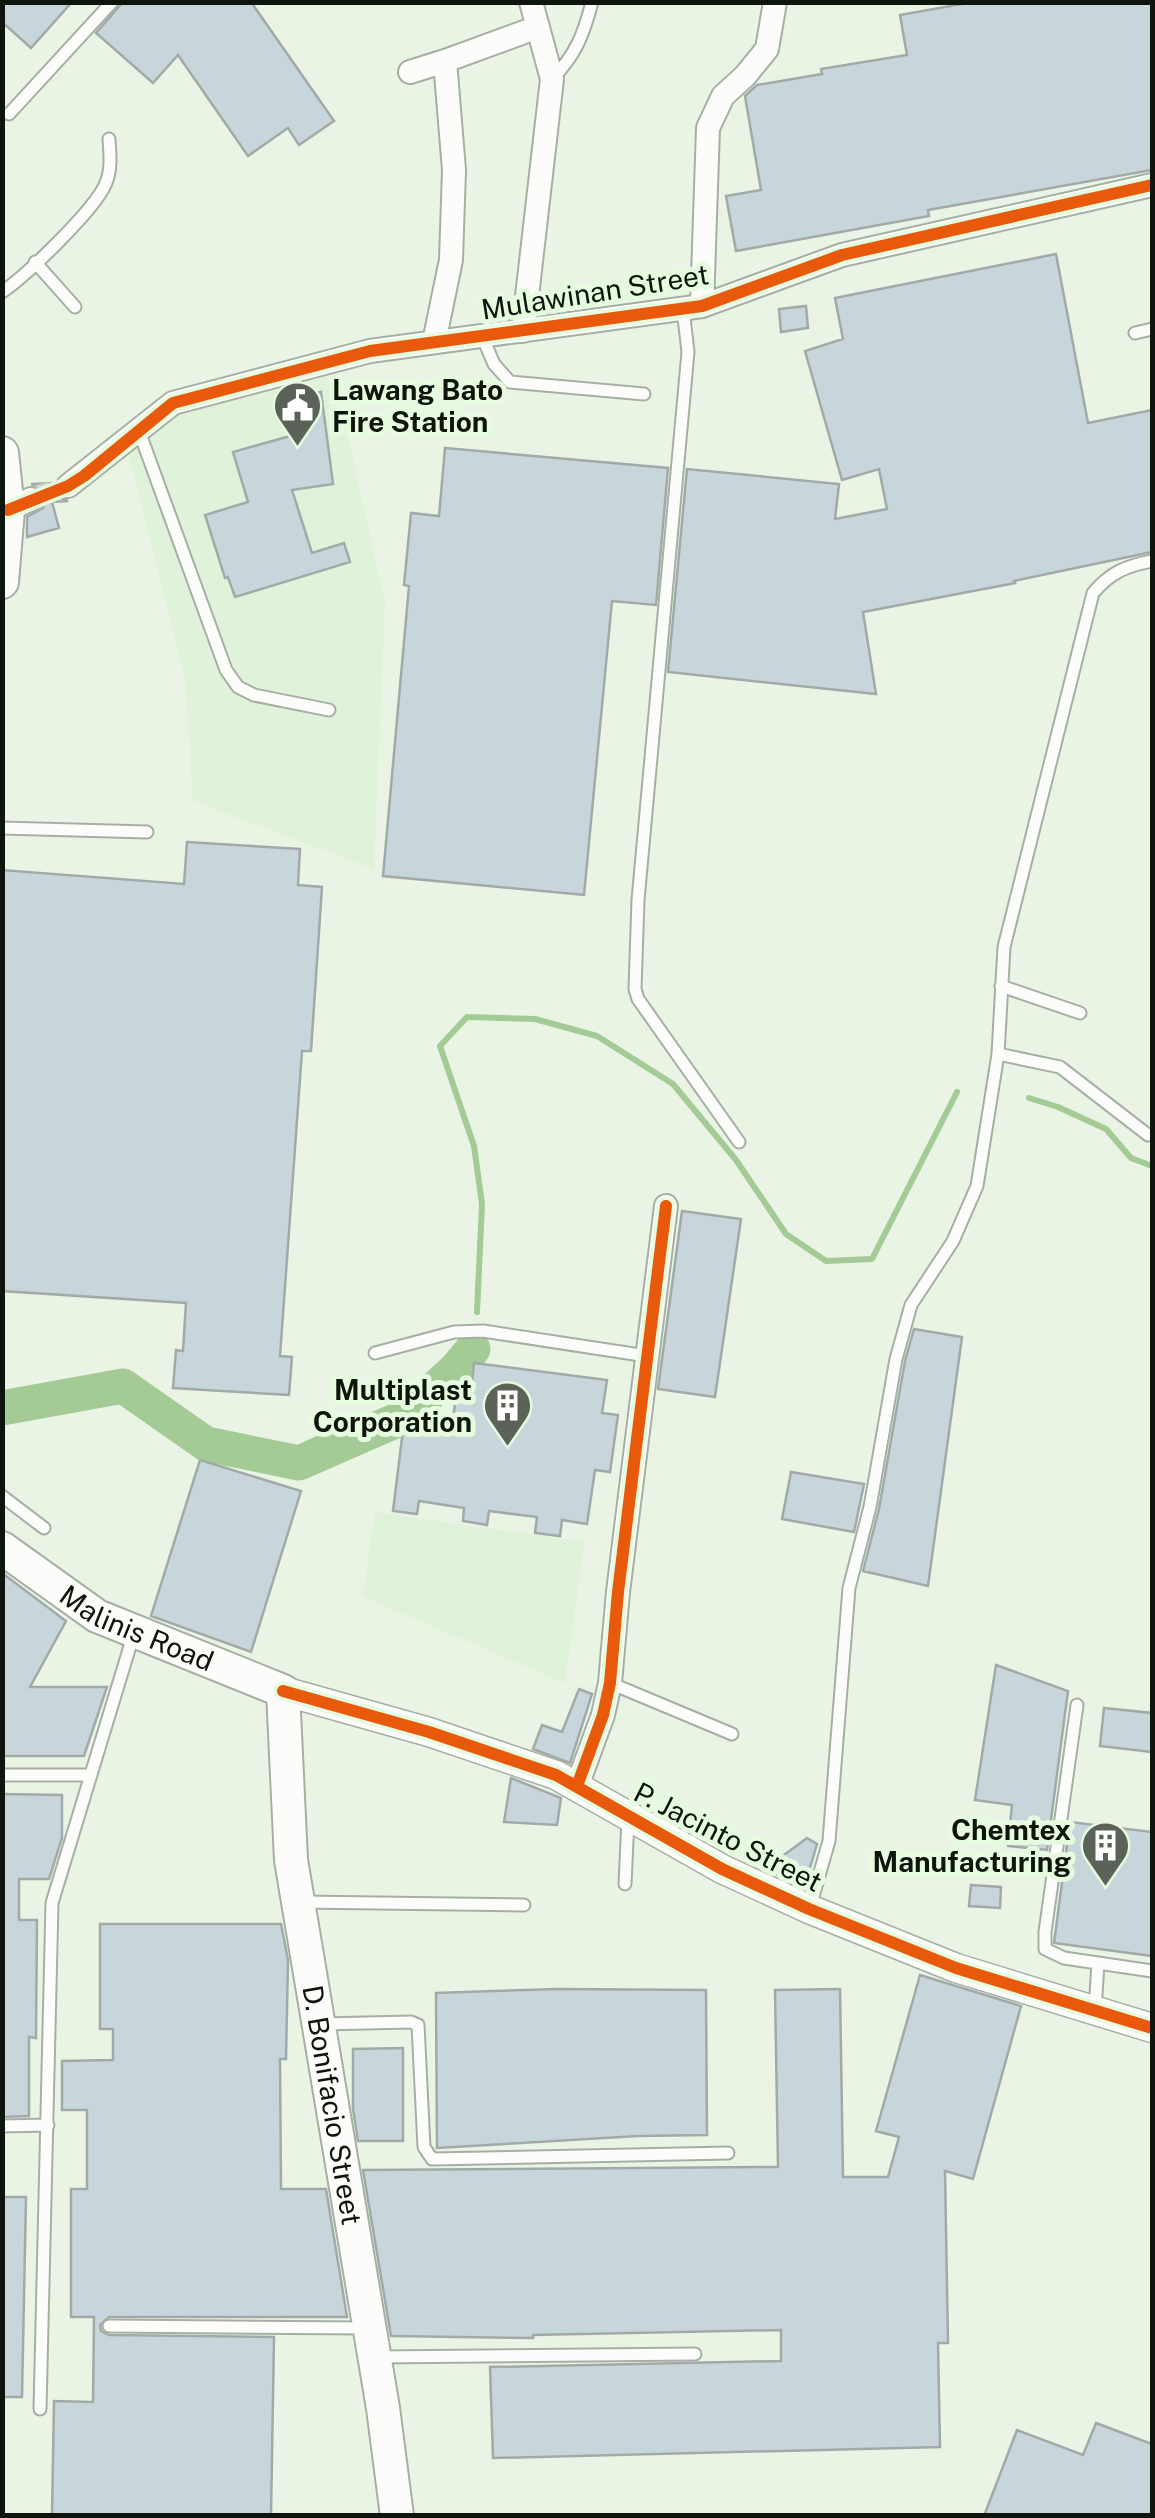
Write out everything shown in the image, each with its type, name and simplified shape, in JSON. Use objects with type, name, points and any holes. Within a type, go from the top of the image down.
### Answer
[{"type":"main road","points":[[2,452],[20,504],[2,582]]},
{"type":"main road","name":"Malinis Road","points":[[2,1548],[97,1616],[282,1691]]},
{"type":"main road","name":"D. Bonifacio Street","points":[[282,1691],[288,1823],[297,1902],[398,2516]]},
{"type":"street","points":[[522,330],[552,79],[531,2]]},
{"type":"street","points":[[692,308],[708,128],[723,96],[768,48],[775,2]]},
{"type":"street","points":[[410,72],[538,27]]},
{"type":"street","points":[[434,342],[451,260],[454,170],[446,61]]},
{"type":"street","name":"Mulawinan Street","points":[[68,486],[173,402],[370,351],[692,308],[842,256],[1152,186]]},
{"type":"street","points":[[577,1786],[603,1715],[610,1683],[666,1206]]},
{"type":"street","name":"P. Jacinto Street","points":[[282,1691],[428,1732],[556,1776],[722,1868],[809,1909],[956,1968],[1152,2028]]},
{"type":"lane","points":[[9,114],[112,2]]},
{"type":"lane","points":[[552,79],[568,63],[582,38],[592,2]]},
{"type":"lane","points":[[2,292],[100,195],[109,174],[109,140]]},
{"type":"lane","points":[[35,262],[75,306]]},
{"type":"lane","points":[[692,308],[638,900],[635,990],[739,1142]]},
{"type":"lane","points":[[1135,333],[1152,329]]},
{"type":"lane","points":[[482,336],[494,364],[510,382],[644,394]]},
{"type":"lane","points":[[139,432],[226,670],[238,688],[254,695],[329,710]]},
{"type":"lane","points":[[809,1909],[829,1841],[849,1588],[870,1507],[896,1359],[911,1304],[953,1241],[978,1186],[998,1054],[1004,947],[1093,593],[1107,577],[1125,566],[1152,561]]},
{"type":"lane","points":[[2,828],[146,832]]},
{"type":"lane","points":[[1001,986],[1080,1013]]},
{"type":"lane","points":[[998,1054],[1060,1068],[1152,1134]]},
{"type":"lane","points":[[376,1353],[454,1332],[483,1331],[647,1356]]},
{"type":"lane","points":[[2,1496],[44,1528]]},
{"type":"lane","points":[[40,2410],[52,1902],[134,1633]]},
{"type":"lane","points":[[610,1683],[732,1734]]},
{"type":"lane","points":[[1077,1706],[1045,1949],[1052,1955],[1152,1971]]},
{"type":"lane","points":[[2,1775],[90,1775]]},
{"type":"lane","points":[[625,1884],[628,1815]]},
{"type":"lane","points":[[297,1902],[524,1905]]},
{"type":"lane","points":[[1095,2011],[1098,1963]]},
{"type":"lane","points":[[317,2024],[418,2025],[424,2148],[432,2158],[728,2154]]},
{"type":"lane","points":[[2,2126],[48,2125]]},
{"type":"lane","points":[[109,2326],[371,2342],[695,2354]]},
{"type":"shaded area","points":[[333,369],[385,602],[374,869],[193,801],[185,676],[128,452],[180,413]]},
{"type":"shaded area","name":"Multiplast Corporation","points":[[375,1512],[585,1542],[565,1683],[363,1597]]},
{"type":"building","points":[[2,2],[72,2],[31,48],[2,22]]},
{"type":"building","points":[[123,2],[251,2],[334,121],[299,145],[288,128],[248,156],[178,55],[153,83],[96,33]]},
{"type":"building","points":[[973,2],[1152,2],[1152,170],[928,210],[929,216],[736,251],[726,196],[761,190],[745,96],[757,85],[822,74],[821,69],[907,55],[900,15]]},
{"type":"building","points":[[1056,254],[1088,423],[1152,410],[1152,552],[863,612],[876,694],[668,672],[687,469],[839,484],[835,519],[887,509],[879,469],[842,480],[805,351],[843,339],[835,298]]},
{"type":"building","points":[[806,306],[808,328],[781,332],[779,309]]},
{"type":"building","points":[[321,392],[333,484],[292,490],[312,553],[344,543],[350,562],[235,597],[205,515],[248,502],[233,452],[308,431],[303,395]]},
{"type":"building","points":[[445,448],[668,468],[656,605],[612,601],[584,895],[383,876],[409,586],[404,585],[411,513],[439,516]]},
{"type":"building","points":[[54,483],[57,496],[68,501],[52,502],[59,528],[27,537],[27,517],[43,508],[46,499],[40,487],[31,484]]},
{"type":"building","points":[[187,842],[300,849],[298,885],[322,887],[311,1051],[302,1051],[280,1356],[292,1357],[289,1395],[173,1388],[176,1350],[183,1351],[186,1303],[2,1291],[2,870],[184,884]]},
{"type":"building","points":[[682,1211],[741,1219],[715,1397],[658,1389]]},
{"type":"building","points":[[914,1329],[962,1337],[928,1586],[863,1571]]},
{"type":"building","name":"Multiplast Corporation","points":[[474,1363],[607,1380],[602,1413],[618,1415],[610,1472],[595,1470],[587,1524],[562,1520],[560,1536],[535,1533],[537,1517],[489,1511],[487,1525],[463,1521],[464,1508],[419,1501],[417,1514],[393,1511],[404,1422],[452,1428],[456,1395],[472,1384]]},
{"type":"building","points":[[200,1460],[301,1491],[251,1652],[151,1616]]},
{"type":"building","points":[[791,1472],[864,1484],[854,1532],[782,1519]]},
{"type":"building","points":[[2,1573],[66,1621],[30,1687],[107,1687],[84,1756],[2,1756]]},
{"type":"building","points":[[996,1665],[1068,1691],[1047,1850],[1008,1846],[1012,1805],[975,1800]]},
{"type":"building","points":[[579,1689],[592,1694],[570,1763],[533,1749],[542,1725],[562,1732]]},
{"type":"building","points":[[1104,1708],[1152,1713],[1152,1752],[1100,1746]]},
{"type":"building","points":[[511,1778],[561,1798],[557,1825],[504,1822]]},
{"type":"building","points":[[2,1794],[62,1795],[62,1838],[49,1879],[19,1879],[19,1920],[37,1920],[36,2038],[29,2037],[29,2116],[2,2117]]},
{"type":"building","name":"Chemtex Manufacturing","points":[[1070,1822],[1152,1832],[1152,1956],[1054,1943]]},
{"type":"building","points":[[807,1838],[817,1844],[806,1881],[797,1884],[765,1869]]},
{"type":"building","points":[[971,1885],[1001,1887],[1000,1908],[969,1906]]},
{"type":"building","points":[[100,1924],[281,1924],[288,1960],[286,2059],[280,2059],[281,2189],[326,2189],[347,2317],[109,2317],[100,2325],[101,2331],[109,2335],[274,2337],[271,2516],[52,2516],[54,2401],[93,2402],[94,2317],[71,2317],[71,2189],[87,2189],[87,2110],[62,2110],[62,2061],[113,2060],[113,2029],[100,2029]]},
{"type":"building","points":[[920,1975],[1021,2006],[973,2179],[945,2171],[948,2343],[938,2343],[940,2447],[493,2458],[490,2367],[781,2361],[781,2330],[533,2338],[391,2336],[363,2170],[778,2167],[775,1990],[840,1989],[843,2177],[888,2177],[899,2137],[876,2131]]},
{"type":"building","points":[[706,1990],[707,2135],[437,2148],[436,1993]]},
{"type":"building","points":[[403,2048],[403,2141],[358,2141],[353,2109],[353,2049]]},
{"type":"building","points":[[2,2197],[26,2197],[22,2397],[2,2397]]},
{"type":"building","points":[[1096,2423],[1152,2444],[1152,2516],[984,2516],[1017,2430],[1083,2455]]},
{"type":"waterway","points":[[477,1312],[482,1204],[474,1146],[440,1046],[467,1017],[535,1019],[597,1036],[673,1084],[736,1160],[786,1234],[826,1261],[872,1259],[957,1092]]},
{"type":"waterway","points":[[1029,1098],[1106,1129],[1131,1158],[1152,1166]]},
{"type":"waterway","points":[[2,1408],[123,1386],[206,1444],[299,1463],[404,1417],[473,1349]]},
{"type":"tunnel","points":[[31,499],[68,486]]},
{"type":"cycle path","points":[[8,510],[84,476],[173,403],[370,351],[702,306],[842,255],[1152,185]]},
{"type":"cycle path","points":[[577,1786],[603,1715],[610,1683],[666,1206]]},
{"type":"cycle path","points":[[283,1691],[429,1732],[556,1775],[722,1869],[809,1909],[956,1968],[1152,2028]]},
{"type":"place","name":"Lawang Bato Fire Station","points":[[297,448]]},
{"type":"place","name":"Multiplast Corporation","points":[[507,1448]]},
{"type":"place","name":"Chemtex Manufacturing","points":[[1106,1888]]}]
